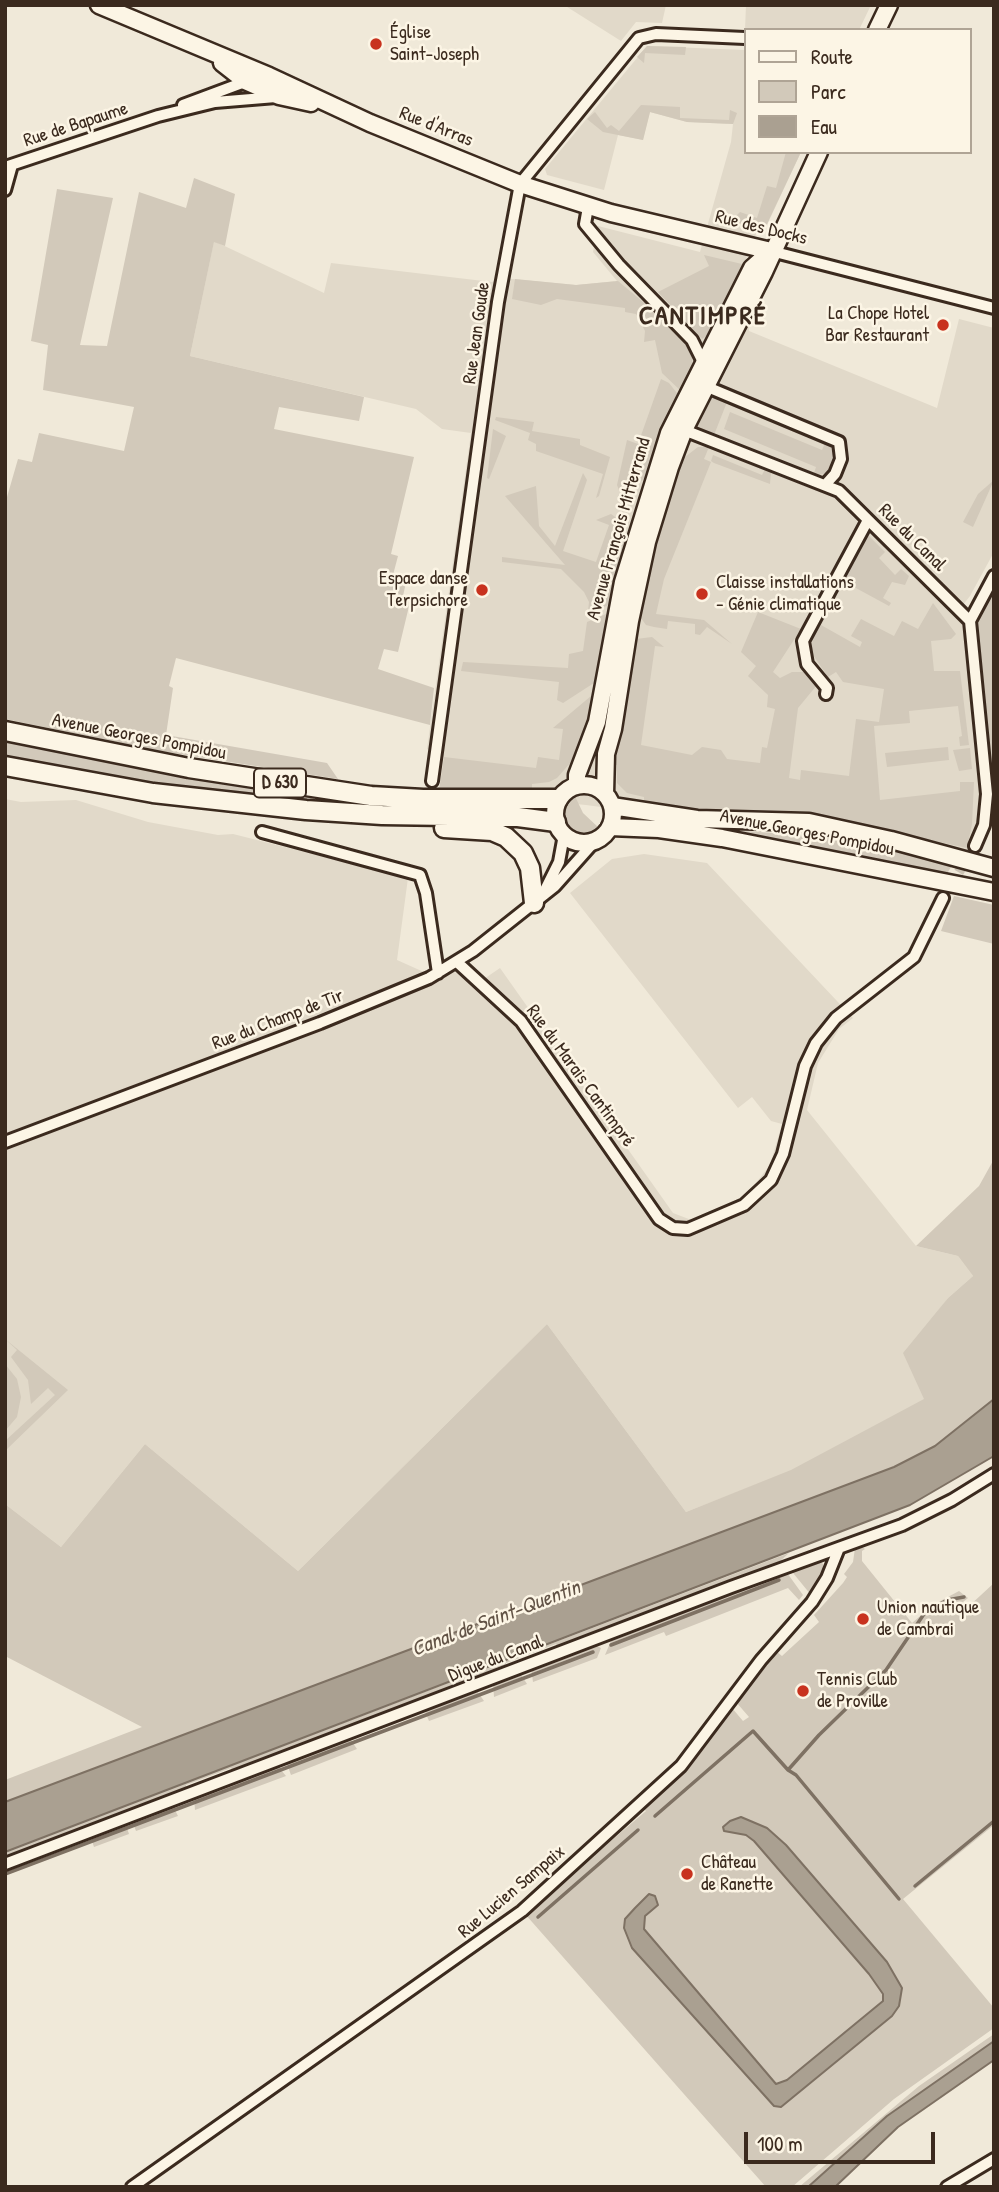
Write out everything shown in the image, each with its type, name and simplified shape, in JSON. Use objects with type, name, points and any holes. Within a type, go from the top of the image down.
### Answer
[{"type":"main road","name":"Rue d'Arras","points":[[99,5],[206,50],[279,96],[336,108]]},
{"type":"main road","points":[[878,28],[889,5]]},
{"type":"main road","name":"Rue d'Arras","points":[[245,74],[269,76],[336,108],[520,184]]},
{"type":"main road","points":[[771,251],[818,154]]},
{"type":"main road","name":"Rue des Docks","points":[[520,184],[588,207],[771,251]]},
{"type":"main road","name":"Avenue François Mitterrand","points":[[577,785],[577,775],[597,722],[617,606],[668,433],[752,268],[771,251]]},
{"type":"main road","name":"Avenue François Mitterrand","points":[[609,800],[606,754],[613,729],[641,568],[661,494],[684,430],[764,272],[771,251]]},
{"type":"main road","name":"Avenue Georges Pompidou","points":[[5,731],[163,764],[371,796],[558,799]]},
{"type":"main road","name":"D 630","points":[[5,766],[153,793],[382,816],[505,816],[560,829]]},
{"type":"main road","points":[[577,785],[592,786],[609,800],[610,827],[595,841],[578,843],[560,829],[558,799],[577,785]]},
{"type":"main road","name":"Avenue Georges Pompidou","points":[[609,800],[697,819],[809,822],[891,840],[994,868]]},
{"type":"main road","points":[[306,810],[337,821],[499,833],[519,848],[527,861],[538,898]]},
{"type":"main road","name":"Avenue Georges Pompidou","points":[[610,827],[659,829],[722,838],[994,892]]},
{"type":"street","name":"Rue Jean Goude","points":[[432,781],[498,302],[520,184],[639,38],[656,34],[744,38]]},
{"type":"street","points":[[228,101],[245,74]]},
{"type":"street","name":"Rue de Bapaume","points":[[8,166],[158,116],[213,92],[245,74]]},
{"type":"street","name":"Rue de Bapaume","points":[[158,116],[228,101],[279,96]]},
{"type":"street","points":[[5,190],[8,166]]},
{"type":"street","points":[[588,207],[585,223],[619,265],[692,340],[704,364]]},
{"type":"street","name":"Rue des Docks","points":[[771,251],[994,308]]},
{"type":"street","points":[[705,386],[839,442],[841,459],[835,474],[825,485]]},
{"type":"street","name":"Rue du Canal","points":[[684,430],[839,491],[970,621]]},
{"type":"street","points":[[826,694],[827,688],[807,664],[803,641],[868,520]]},
{"type":"street","points":[[975,846],[984,825],[987,794],[970,621],[994,576]]},
{"type":"street","points":[[538,898],[559,862],[560,829]]},
{"type":"street","points":[[262,832],[420,875],[426,893],[438,973]]},
{"type":"street","name":"Rue du Champ de Tir","points":[[5,1142],[373,1003],[438,973],[457,962],[566,875],[595,841]]},
{"type":"street","name":"Rue du Marais Cantimpré","points":[[457,962],[521,1021],[663,1223],[683,1229],[701,1225],[744,1205],[766,1186],[781,1159],[803,1074],[816,1042],[835,1018],[914,957],[943,898]]},
{"type":"street","name":"Digue du Canal","points":[[5,1864],[923,1515],[994,1474]]},
{"type":"street","name":"Rue Lucien Sampaix","points":[[132,2187],[522,1911],[681,1766],[766,1654],[812,1602],[827,1578],[839,1548]]},
{"type":"street","points":[[947,2187],[994,2159]]},
{"type":"shaded area","points":[[564,5],[666,5],[662,23],[636,22],[621,41]]},
{"type":"shaded area","points":[[746,5],[871,5],[860,28],[745,28]]},
{"type":"shaded area","points":[[647,46],[744,50],[744,154],[800,154],[767,225],[758,229],[744,264],[749,331],[937,408],[959,319],[994,328],[994,552],[970,596],[955,615],[962,622],[970,621],[987,794],[975,846],[962,865],[760,828],[586,805],[439,791],[444,757],[427,749],[471,433],[442,429],[416,409],[190,356],[214,241],[324,293],[331,263],[492,282],[502,278],[576,285],[617,281],[593,252],[598,226],[700,252],[731,142],[733,124],[687,122],[650,112],[643,140],[618,135],[604,190],[547,175],[545,169]]},
{"type":"shaded area","points":[[5,799],[21,802],[76,800],[148,822],[218,835],[233,834],[408,878],[397,960],[435,977],[451,971],[481,981],[500,968],[673,1213],[694,1221],[732,1204],[749,1192],[770,1165],[782,1124],[771,1121],[752,1097],[738,1108],[570,893],[612,859],[644,854],[707,863],[853,1018],[839,1029],[818,1063],[807,1110],[916,1246],[958,1256],[973,1276],[948,1298],[933,1319],[946,1401],[914,1423],[686,1512],[547,1324],[298,1571],[145,1444],[61,1547],[5,1504]]},
{"type":"green space","points":[[647,46],[686,47],[685,55],[645,53],[644,63],[637,57]]},
{"type":"green space","points":[[641,105],[680,107],[680,118],[729,120],[730,110],[737,113],[733,124],[687,122],[650,112],[643,140],[603,132],[587,119],[595,112],[607,128],[611,125],[619,131]]},
{"type":"green space","points":[[785,154],[800,154],[767,224],[758,229],[737,223],[736,216],[740,212],[757,218],[767,186],[776,188]]},
{"type":"green space","points":[[194,178],[235,194],[225,246],[214,242],[190,356],[364,397],[359,421],[279,407],[274,429],[414,457],[391,554],[398,556],[393,575],[407,578],[403,596],[411,598],[398,652],[384,649],[378,669],[434,688],[430,725],[176,658],[169,686],[173,688],[166,735],[327,763],[338,779],[160,751],[5,719],[5,504],[18,459],[32,462],[39,433],[124,451],[134,407],[43,390],[48,345],[31,341],[57,189],[113,198],[80,345],[107,346],[139,192],[186,208]]},
{"type":"green space","points":[[704,255],[742,264],[742,269],[709,334],[702,339],[658,292],[709,266]]},
{"type":"green space","points":[[515,279],[576,285],[618,281],[667,322],[691,351],[693,368],[682,392],[662,373],[655,340],[644,342],[645,331],[636,314],[625,312],[625,308],[557,299],[541,305],[512,299]]},
{"type":"green space","points":[[661,379],[669,383],[680,397],[662,431],[646,476],[636,487],[619,490],[617,485],[627,440],[638,444]]},
{"type":"green space","points":[[716,398],[727,402],[714,435],[694,427],[707,399]]},
{"type":"green space","points":[[730,412],[822,450],[826,441],[832,444],[833,455],[828,473],[813,476],[816,467],[724,429]]},
{"type":"green space","points":[[496,417],[534,422],[532,431],[580,439],[580,445],[610,457],[599,496],[596,498],[603,474],[536,451],[536,444],[528,440],[530,433],[495,420]]},
{"type":"green space","points":[[493,429],[506,436],[489,479],[487,478]]},
{"type":"green space","points":[[698,447],[709,447],[704,459],[711,462],[664,579],[656,614],[704,620],[732,644],[707,627],[700,635],[695,634],[695,624],[668,621],[667,629],[654,627],[646,625],[638,614],[652,549],[681,460]]},
{"type":"green space","points":[[713,455],[762,475],[766,467],[771,472],[770,484],[714,463],[711,461]]},
{"type":"green space","points":[[583,473],[587,480],[563,551],[596,562],[609,525],[596,520],[611,514],[622,522],[628,549],[611,600],[607,606],[588,611],[589,602],[584,592],[561,569],[502,562],[502,557],[565,565],[505,496],[536,486],[539,526],[555,546]]},
{"type":"green space","points":[[994,480],[973,527],[963,522],[978,494]]},
{"type":"green space","points":[[867,534],[885,552],[879,558],[895,575],[901,569],[909,576],[905,585],[892,582],[883,598],[891,603],[889,606],[843,581]]},
{"type":"green space","points":[[994,587],[994,800],[976,630],[978,616]]},
{"type":"green space","points":[[933,603],[956,634],[951,639],[931,641],[934,671],[960,671],[969,745],[960,746],[959,737],[962,736],[958,706],[909,711],[910,723],[874,726],[880,800],[960,791],[960,782],[974,782],[972,824],[967,848],[851,823],[681,809],[644,802],[644,797],[627,793],[617,783],[617,765],[613,764],[636,639],[652,637],[664,647],[655,646],[641,745],[692,755],[702,747],[721,750],[727,759],[760,763],[762,747],[767,748],[775,709],[767,707],[768,695],[748,676],[756,666],[741,652],[758,612],[801,629],[773,672],[780,678],[792,672],[809,672],[817,685],[798,708],[789,778],[800,780],[801,770],[849,776],[856,719],[879,722],[884,689],[843,682],[836,672],[828,677],[811,652],[813,636],[821,625],[860,647],[862,642],[851,636],[861,619],[894,636],[902,621],[918,629]]},
{"type":"green space","points":[[606,614],[597,681],[563,703],[557,700],[559,682],[461,671],[463,662],[568,668],[569,654],[583,651],[587,622]]},
{"type":"green space","points":[[591,696],[594,697],[589,731],[579,753],[557,778],[532,784],[532,788],[439,791],[444,757],[536,768],[538,757],[559,760],[563,729],[553,728]]},
{"type":"green space","points":[[5,738],[387,805],[290,801],[149,784],[5,759]]},
{"type":"green space","points":[[948,747],[949,760],[887,767],[885,753]]},
{"type":"green space","points":[[970,748],[972,769],[959,771],[953,750]]},
{"type":"green space","points":[[574,794],[583,813],[599,828],[594,832],[576,832],[567,823],[565,809]]},
{"type":"green space","points":[[717,829],[856,839],[953,864],[946,875]]},
{"type":"green space","points":[[954,896],[994,905],[994,944],[941,931]]},
{"type":"green space","points":[[994,1159],[994,1399],[935,1446],[894,1467],[5,1802],[5,1780],[142,1727],[5,1656],[5,1504],[61,1547],[145,1444],[298,1571],[547,1324],[686,1512],[791,1470],[924,1399],[903,1353],[948,1298],[973,1276],[958,1256],[916,1246],[979,1186]]},
{"type":"green space","points":[[5,1339],[68,1390],[5,1451],[5,1441],[55,1395],[48,1388],[31,1404],[28,1380],[11,1357],[17,1350]]},
{"type":"green space","points":[[5,1364],[17,1379],[21,1397],[17,1417],[5,1431]]},
{"type":"green space","points":[[861,1546],[865,1549],[862,1551],[862,1561],[912,1623],[933,1605],[959,1591],[968,1598],[963,1602],[968,1607],[994,1583],[994,1825],[903,1899],[994,2008],[994,2028],[894,2099],[792,2187],[766,2187],[525,1914],[646,1811],[643,1808],[684,1771],[732,1708],[743,1721],[749,1717],[736,1702],[776,1651],[782,1656],[819,1622],[814,1615],[843,1583],[847,1577],[844,1574],[853,1562],[855,1548]]},
{"type":"green space","points":[[789,1553],[778,1563],[558,1648],[556,1644],[506,1663],[505,1669],[233,1772],[231,1768],[186,1785],[186,1790],[5,1858],[5,1852]]},
{"type":"green space","points":[[819,1560],[823,1564],[824,1574],[811,1595],[789,1568]]},
{"type":"green space","points":[[785,1570],[803,1595],[799,1600],[788,1588],[666,1636],[664,1632],[605,1655],[613,1636]]},
{"type":"green space","points":[[593,1644],[601,1648],[597,1658],[533,1682],[531,1668]]},
{"type":"green space","points":[[520,1673],[527,1684],[494,1697],[493,1682]]},
{"type":"green space","points":[[475,1688],[484,1701],[429,1721],[424,1709]]},
{"type":"green space","points":[[349,1737],[357,1749],[291,1775],[287,1764],[291,1759]]},
{"type":"green space","points":[[277,1765],[286,1776],[195,1810],[194,1797]]},
{"type":"green space","points":[[172,1804],[178,1816],[136,1831],[133,1823],[136,1817]]},
{"type":"green space","points":[[125,1822],[129,1834],[94,1847],[90,1835]]},
{"type":"green space","points":[[994,2034],[994,2041],[887,2116],[808,2187],[799,2187],[919,2086]]},
{"type":"water","name":"Canal de Saint-Quentin","points":[[994,1399],[994,1456],[910,1505],[5,1852],[5,1802],[894,1467],[935,1446]]},
{"type":"water","points":[[741,1817],[767,1828],[786,1845],[887,1962],[902,1988],[899,2006],[892,2016],[781,2107],[774,2106],[632,1948],[624,1928],[625,1919],[635,1908],[649,1894],[655,1896],[658,1905],[645,1916],[644,1929],[776,2084],[787,2080],[883,2001],[883,1994],[869,1974],[754,1841],[746,1835],[724,1831],[723,1827],[730,1821]]},
{"type":"water","points":[[994,2041],[994,2060],[898,2127],[835,2187],[808,2187],[887,2116]]},
{"type":"waterway","points":[[611,1645],[779,1580]]},
{"type":"waterway","points":[[655,1816],[753,1731],[788,1770],[819,1735],[886,1670],[924,1614],[947,1600],[964,1597]]},
{"type":"waterway","points":[[5,1874],[593,1652]]},
{"type":"waterway","points":[[788,1770],[796,1775],[899,1899]]},
{"type":"waterway","points":[[915,1886],[994,1821]]},
{"type":"waterway","points":[[538,1917],[638,1830]]},
{"type":"tunnel","points":[[943,898],[975,846]]},
{"type":"place","name":"Église Saint-Joseph","points":[[376,44]]},
{"type":"place","name":"La Chope Hotel Bar Restaurant","points":[[943,325]]},
{"type":"place","name":"Espace danse Terpsichore","points":[[482,590]]},
{"type":"place","name":"Claisse installations - Génie climatique","points":[[702,594]]},
{"type":"place","name":"Union nautique de Cambrai","points":[[863,1619]]},
{"type":"place","name":"Tennis Club de Proville","points":[[803,1691]]},
{"type":"place","name":"Château de Ranette","points":[[687,1874]]},
{"type":"district","name":"CANTIMPRÉ","points":[[703,317]]}]
